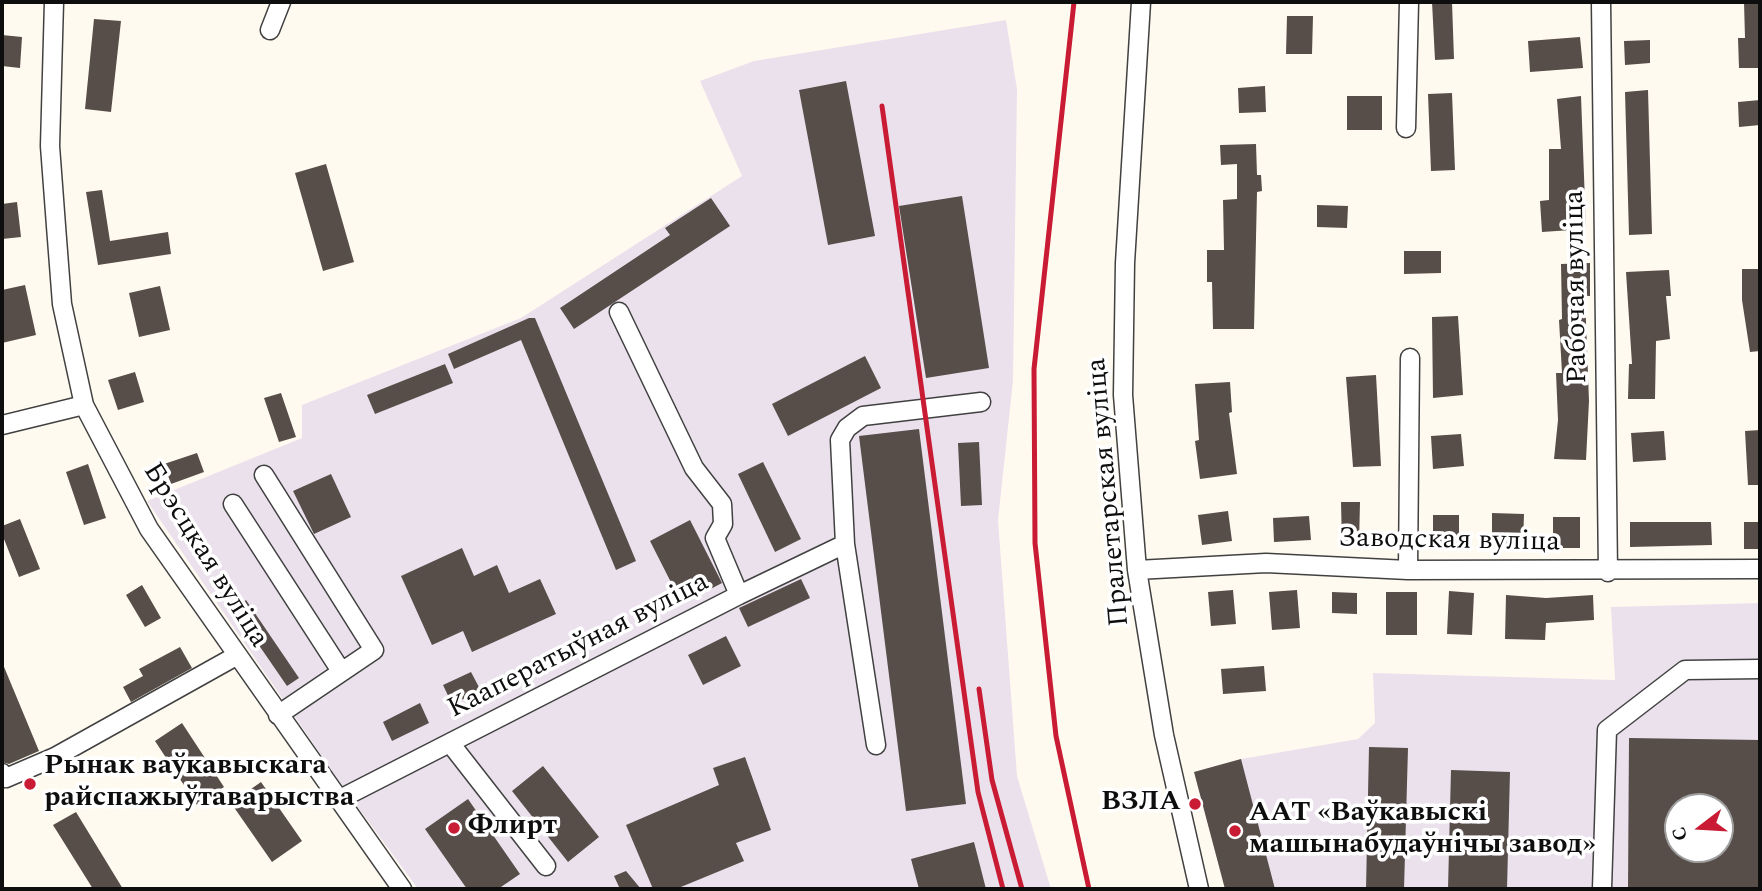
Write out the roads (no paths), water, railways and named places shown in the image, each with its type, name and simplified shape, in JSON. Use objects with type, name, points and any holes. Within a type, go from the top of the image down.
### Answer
[{"type":"street","name":"Брэсцкая вуліца","points":[[54,2],[50,146],[62,304],[84,405],[149,529],[402,889]]},
{"type":"street","points":[[271,30],[281,2]]},
{"type":"street","name":"Пралетарская вуліца","points":[[1141,2],[1125,263],[1123,395],[1137,570],[1164,735],[1199,889]]},
{"type":"street","points":[[1406,128],[1409,2]]},
{"type":"street","name":"Рабочая вуліца","points":[[1601,2],[1608,572]]},
{"type":"street","points":[[619,312],[694,468],[722,504],[723,524],[715,538],[739,595]]},
{"type":"street","points":[[1408,570],[1410,358]]},
{"type":"street","points":[[876,745],[845,544],[840,440],[847,428],[863,416],[981,402]]},
{"type":"street","points":[[2,425],[84,405]]},
{"type":"street","points":[[264,475],[374,650],[278,715]]},
{"type":"street","points":[[233,504],[341,671]]},
{"type":"street","name":"Кааператыўная вуліца","points":[[338,800],[739,595],[845,544]]},
{"type":"street","name":"Заводская вуліца","points":[[1137,570],[1266,563],[1408,570],[1608,572],[1760,569]]},
{"type":"street","points":[[2,773],[6,778],[55,757],[236,656]]},
{"type":"street","points":[[1602,889],[1607,730],[1685,670],[1760,669]]},
{"type":"street","points":[[450,743],[546,866]]},
{"type":"railway","points":[[1074,2],[1034,369],[1035,543],[1056,736],[1089,889]]},
{"type":"railway","points":[[882,106],[978,792],[1003,889]]},
{"type":"railway","points":[[979,689],[992,780],[1022,889]]},
{"type":"place","name":"Рынак ваўкавыскага райспажыўтаварыства","points":[[30,784]]},
{"type":"place","name":"ВЗЛА","points":[[1195,804]]},
{"type":"place","name":"Флирт","points":[[454,828]]},
{"type":"place","name":"ААТ «Ваўкавыскі машынабудаўнічы завод»","points":[[1235,831]]}]
